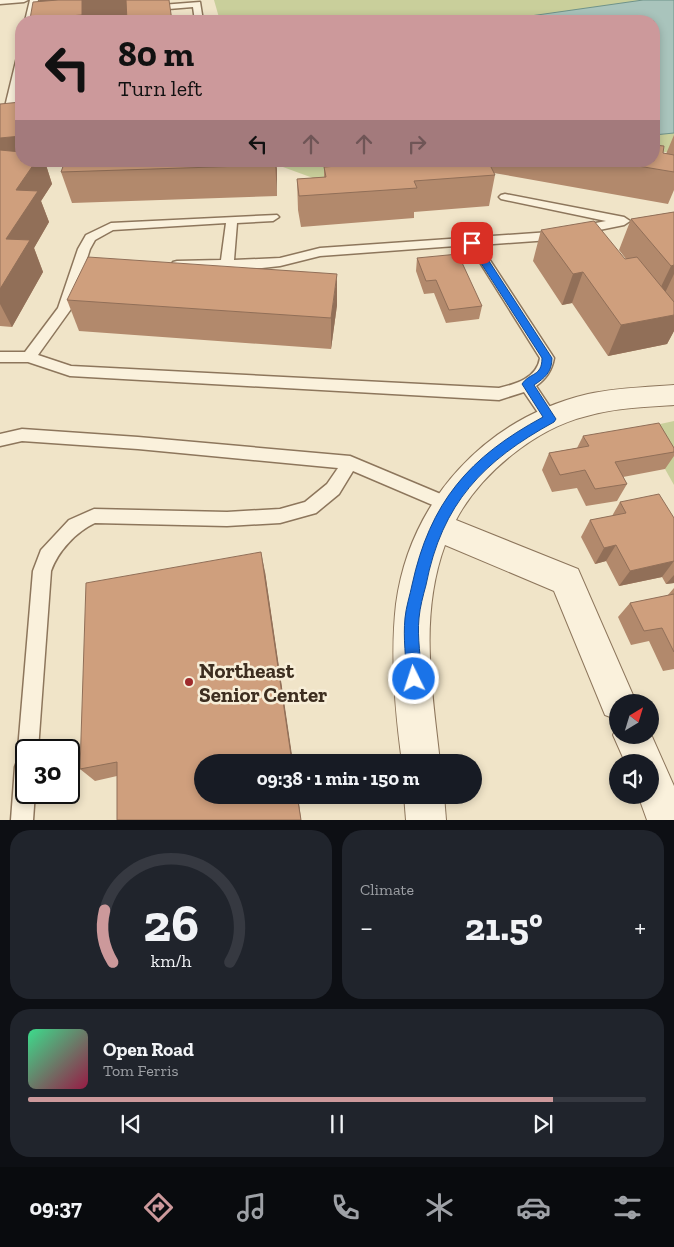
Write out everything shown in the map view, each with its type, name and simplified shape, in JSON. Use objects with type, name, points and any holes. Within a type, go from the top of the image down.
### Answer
[{"type":"street","points":[[420,754],[413,662],[412,618],[424,559],[443,516],[468,479],[489,458],[523,434],[550,419],[578,407],[635,397],[674,395]]},
{"type":"street","points":[[443,516],[566,580],[615,694]]},
{"type":"street","points":[[659,798],[668,820]]},
{"type":"street","points":[[425,804],[426,820]]},
{"type":"lane","points":[[0,2],[24,0]]},
{"type":"lane","points":[[30,15],[34,0]]},
{"type":"lane","points":[[144,0],[144,9],[197,4],[198,15]]},
{"type":"lane","points":[[4,120],[15,79]]},
{"type":"lane","points":[[167,265],[262,264],[280,262],[320,252],[472,243],[550,236],[628,222],[505,197]]},
{"type":"lane","points":[[29,357],[64,309],[83,268],[90,238],[111,227],[273,217]]},
{"type":"lane","points":[[227,264],[232,219]]},
{"type":"lane","points":[[1,356],[29,357],[70,371],[171,378],[499,394],[527,384],[542,374],[547,367],[547,358],[472,243]]},
{"type":"lane","points":[[527,384],[550,419]]},
{"type":"lane","points":[[0,440],[22,434],[350,463],[443,516]]},
{"type":"lane","points":[[29,739],[42,571],[47,556],[75,526],[94,516],[227,519],[280,516],[310,508],[333,489],[350,463]]},
{"type":"lane","points":[[22,820],[23,804]]},
{"type":"green space","points":[[214,0],[674,0],[674,152],[660,152],[660,15],[218,15]]},
{"type":"green space","points":[[283,167],[411,167],[372,182],[313,178]]},
{"type":"green space","points":[[674,421],[674,485],[642,428]]},
{"type":"water","points":[[643,0],[674,0],[674,133],[660,134],[660,15],[537,15]]},
{"type":"building","points":[[82,0],[82,15],[31,15],[33,2]]},
{"type":"building","points":[[126,0],[169,0],[171,15],[127,15]]},
{"type":"building","points":[[15,103],[15,137],[0,138],[0,104]]},
{"type":"building","points":[[660,146],[664,146],[663,153],[674,155],[674,172],[644,167],[660,167]]},
{"type":"building","points":[[0,150],[15,151],[15,167],[32,167],[16,190],[38,191],[6,239],[30,240],[0,289]]},
{"type":"building","points":[[63,167],[214,167],[61,172]]},
{"type":"building","points":[[324,167],[491,167],[495,175],[414,181],[417,188],[299,196],[297,179],[326,177]]},
{"type":"building","points":[[674,212],[674,265],[671,266],[631,219]]},
{"type":"building","points":[[594,221],[625,259],[637,257],[674,302],[674,315],[621,325],[583,272],[573,274],[541,230]]},
{"type":"building","points":[[458,254],[482,306],[449,310],[436,280],[426,281],[417,258]]},
{"type":"building","points":[[88,257],[337,274],[331,318],[67,300]]},
{"type":"building","points":[[659,423],[674,448],[674,452],[615,462],[627,484],[595,489],[585,470],[560,475],[549,453],[589,446],[583,436]]},
{"type":"building","points":[[659,494],[674,518],[674,561],[630,571],[616,545],[604,548],[590,520],[626,513],[620,502]]},
{"type":"building","name":"Northeast Senior Center","points":[[261,552],[291,754],[194,754],[194,804],[298,804],[301,820],[117,820],[117,762],[80,769],[86,583]]},
{"type":"building","points":[[674,594],[674,652],[662,628],[644,631],[630,603]]},
{"type":"place","name":"Northeast Senior Center","points":[[189,682]]},
{"type":"route","points":[[414,679],[412,618],[416,588],[424,559],[437,527],[455,494],[489,458],[523,434],[550,419],[527,384],[542,374],[547,367],[547,358],[472,243]]}]
